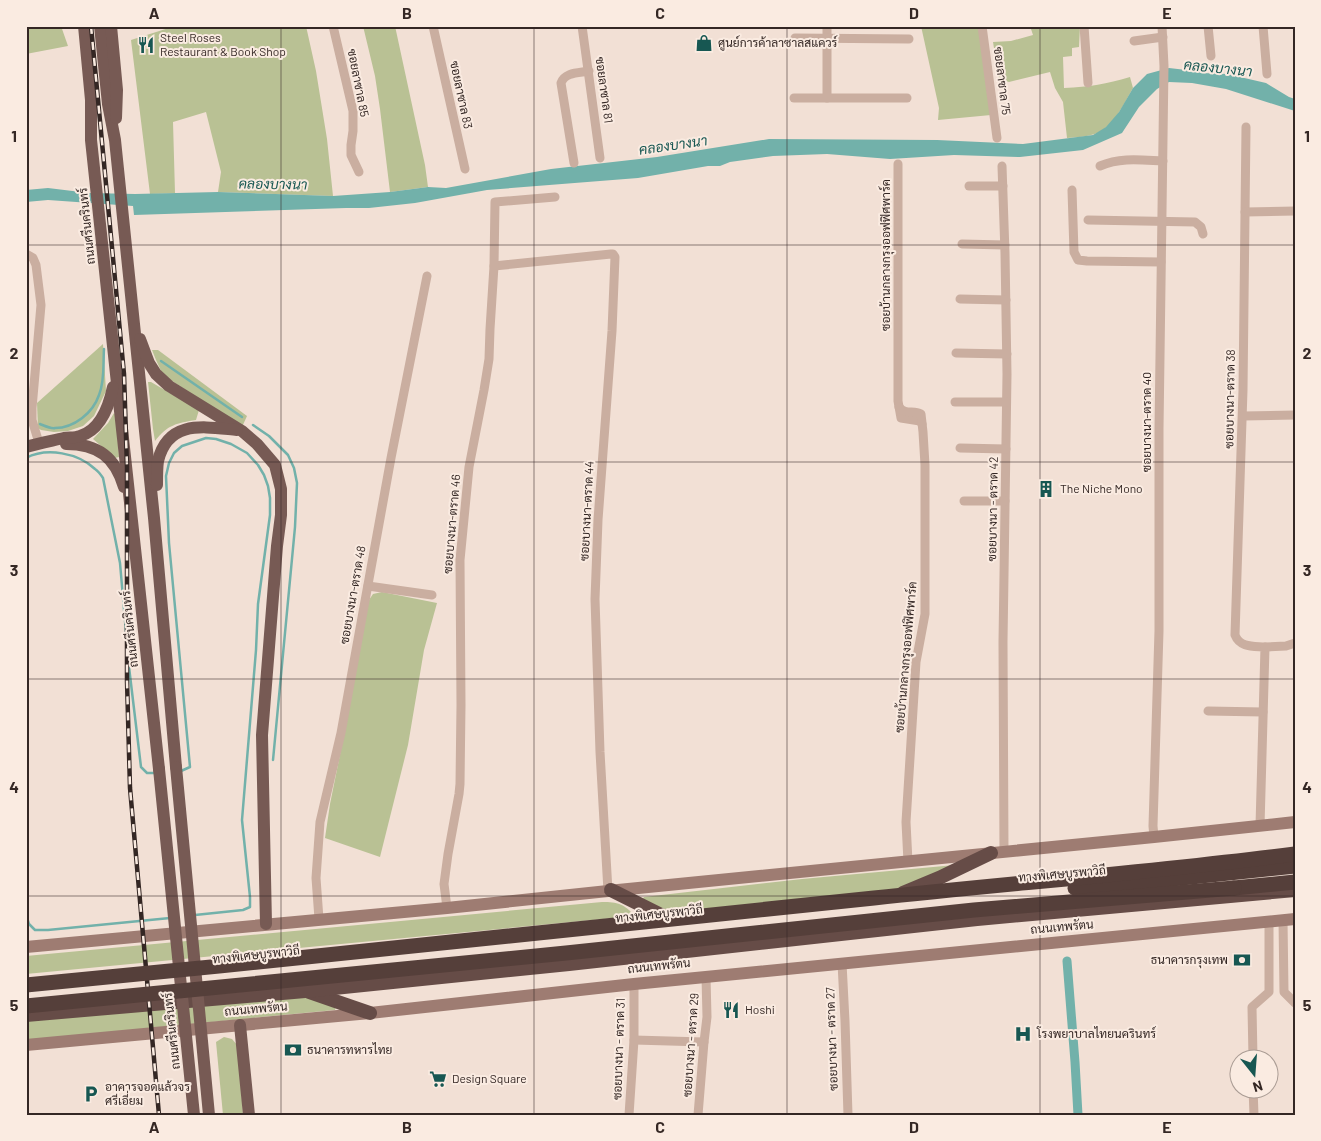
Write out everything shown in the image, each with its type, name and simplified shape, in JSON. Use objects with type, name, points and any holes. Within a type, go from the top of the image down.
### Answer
[{"type":"highway","points":[[895,896],[998,852]]},
{"type":"highway","points":[[26,978],[552,930],[1295,855]]},
{"type":"highway","points":[[26,985],[1295,855]]},
{"type":"highway","name":"ทางพิเศษบูรพาวิถี","points":[[26,993],[972,898],[1172,880],[1295,866]]},
{"type":"highway","points":[[26,1006],[566,953],[974,910],[1295,882]]},
{"type":"highway","points":[[1234,888],[1295,889]]},
{"type":"highway","name":"ถนนเทพรัตน","points":[[26,1015],[579,963],[977,919],[1295,889]]},
{"type":"highway","points":[[609,890],[666,918]]},
{"type":"highway","points":[[305,990],[370,1013]]},
{"type":"main road","name":"ถนนศรีนครินทร์","points":[[75,26],[82,95],[91,140],[99,208],[194,1115]]},
{"type":"main road","name":"ถนนศรีนครินทร์","points":[[84,26],[91,100],[91,140]]},
{"type":"main road","points":[[100,26],[108,104],[115,140],[154,518],[209,1115]]},
{"type":"main road","points":[[111,26],[117,90],[115,140]]},
{"type":"main road","points":[[134,324],[149,363],[156,374],[169,386],[240,430],[257,444],[274,465],[281,489],[282,515],[277,546],[262,734],[266,924]]},
{"type":"main road","points":[[26,447],[80,436],[93,430],[101,420],[110,402],[116,374]]},
{"type":"main road","points":[[154,518],[158,460],[167,440],[181,430],[199,426],[240,430]]},
{"type":"main road","points":[[42,443],[77,444],[94,448],[105,454],[121,478],[131,510]]},
{"type":"main road","points":[[26,947],[447,908],[609,890],[908,862],[1295,822]]},
{"type":"main road","name":"ถนนเทพรัตน","points":[[26,1045],[370,1013],[842,962],[1289,919]]},
{"type":"main road","points":[[240,1025],[249,1115]]},
{"type":"street","name":"ซอยลาซาล 85","points":[[333,26],[353,111],[354,132],[351,156],[359,172]]},
{"type":"street","name":"ซอยลาซาล 83","points":[[433,26],[465,169]]},
{"type":"street","name":"ซอยลาซาล 81","points":[[582,26],[600,158]]},
{"type":"street","points":[[827,26],[828,98]]},
{"type":"street","name":"ซอยลาซาล 75","points":[[982,26],[997,138]]},
{"type":"street","points":[[1084,26],[1088,83]]},
{"type":"street","name":"ซอยบางนา-ตราด 40","points":[[1154,837],[1159,631],[1159,429],[1164,66],[1162,26]]},
{"type":"street","points":[[1208,26],[1211,56]]},
{"type":"street","points":[[1263,26],[1267,74]]},
{"type":"street","points":[[1134,42],[1163,37]]},
{"type":"street","points":[[795,38],[909,39]]},
{"type":"street","points":[[574,163],[562,83],[566,76],[589,71]]},
{"type":"street","points":[[794,98],[907,98]]},
{"type":"street","name":"ซอยบางนา-ตราด 38","points":[[1246,127],[1243,416],[1235,635],[1237,641],[1242,645],[1286,646],[1295,642]]},
{"type":"street","points":[[1100,166],[1122,160],[1163,161]]},
{"type":"street","name":"ซอยบ้านกลางกรุงออฟฟิศพาร์ค","points":[[898,164],[899,407],[901,418],[920,421],[922,424],[925,465],[925,614],[916,662],[906,822],[908,862]]},
{"type":"street","name":"ซอยบางนา - ตราด 42","points":[[998,852],[1006,449],[1006,300],[1002,166]]},
{"type":"street","points":[[969,186],[1003,186]]},
{"type":"street","points":[[1072,190],[1074,252],[1078,260],[1161,262]]},
{"type":"street","name":"ซอยบางนา-ตราด 46","points":[[447,908],[444,884],[460,784],[460,560],[469,467],[489,359],[495,202],[555,197]]},
{"type":"street","points":[[1245,212],[1295,211]]},
{"type":"street","points":[[1088,220],[1195,222],[1201,227],[1203,234]]},
{"type":"street","points":[[962,244],[1005,245]]},
{"type":"street","points":[[26,254],[33,258],[36,265],[41,305],[32,420],[42,443]]},
{"type":"street","name":"ซอยบางนา-ตราด 44","points":[[494,266],[611,254],[615,257],[612,331],[598,520],[595,599],[600,752],[609,890]]},
{"type":"street","name":"ซอยบางนา-ตราด 48","points":[[319,919],[316,878],[320,822],[341,733],[390,458],[427,276]]},
{"type":"street","points":[[960,299],[1006,300]]},
{"type":"street","points":[[956,353],[1006,354]]},
{"type":"street","points":[[955,402],[1006,402]]},
{"type":"street","points":[[1243,416],[1295,415]]},
{"type":"street","points":[[960,448],[1006,449]]},
{"type":"street","points":[[964,501],[1005,501]]},
{"type":"street","points":[[368,586],[432,596]]},
{"type":"street","points":[[1260,826],[1265,647]]},
{"type":"street","points":[[1208,711],[1263,712]]},
{"type":"street","points":[[1289,919],[1284,992],[1295,1003]]},
{"type":"street","points":[[1253,1048],[1252,1008],[1269,993],[1269,921]]},
{"type":"street","name":"ซอยบางนา - ตราด 27","points":[[842,962],[848,1115]]},
{"type":"street","points":[[1269,974],[1284,974]]},
{"type":"street","name":"ซอยบางนา - ตราด 29","points":[[698,1115],[707,1017],[706,976]]},
{"type":"street","name":"ซอยบางนา - ตราด 31","points":[[629,1115],[634,1040],[634,984]]},
{"type":"street","points":[[634,1040],[704,1042]]},
{"type":"street","points":[[1253,1098],[1254,1115]]},
{"type":"green space","points":[[26,26],[61,26],[68,46],[26,54]]},
{"type":"green space","points":[[175,26],[306,26],[316,71],[327,139],[333,196],[218,192],[221,172],[206,112],[173,122],[175,193],[150,194],[131,40]]},
{"type":"green space","points":[[363,26],[395,26],[428,187],[390,192],[375,76]]},
{"type":"green space","points":[[921,26],[979,26],[991,115],[938,120],[939,108]]},
{"type":"green space","points":[[1030,26],[1080,26],[1079,47],[1072,48],[1072,56],[1063,57],[1064,88],[1098,85],[1130,77],[1133,88],[1121,109],[1111,123],[1098,133],[1067,138],[1063,102],[1055,88],[1050,72],[1009,82],[999,79],[993,42],[1011,41],[1033,35]]},
{"type":"green space","points":[[103,344],[106,391],[94,416],[83,426],[68,431],[54,432],[38,428],[37,403]]},
{"type":"green space","points":[[152,350],[158,350],[247,416],[242,427],[163,375]]},
{"type":"green space","points":[[148,382],[199,410],[196,420],[183,422],[168,428],[155,441]]},
{"type":"green space","points":[[114,413],[116,416],[119,457],[115,458],[93,439],[108,423]]},
{"type":"green space","points":[[382,592],[437,603],[424,650],[408,745],[380,857],[325,838],[369,600],[373,594]]},
{"type":"green space","points":[[955,865],[908,888],[663,913],[642,900],[644,897],[802,879]]},
{"type":"green space","points":[[602,902],[620,904],[635,916],[26,974],[26,956]]},
{"type":"green space","points":[[296,995],[336,1006],[335,1010],[26,1040],[26,1018]]},
{"type":"green space","points":[[224,1037],[232,1039],[238,1046],[243,1115],[223,1115],[216,1042]]},
{"type":"water","points":[[1169,68],[1202,73],[1227,74],[1266,83],[1295,99],[1295,111],[1226,89],[1192,83],[1169,82],[1157,89],[1139,107],[1122,133],[1083,150],[1020,157],[954,155],[890,159],[827,154],[773,156],[638,178],[487,190],[415,203],[369,208],[134,215],[133,206],[48,200],[26,202],[26,190],[48,188],[89,193],[218,192],[333,196],[428,187],[446,188],[551,169],[657,157],[769,139],[937,140],[1023,144],[1093,135],[1106,127],[1119,112],[1133,88],[1147,74]]},
{"type":"waterway","points":[[40,424],[53,428],[69,425],[82,418],[92,408],[102,384],[104,349]]},
{"type":"waterway","points":[[161,361],[242,417]]},
{"type":"waterway","points":[[253,425],[269,436],[288,455],[294,468],[297,483],[295,527],[273,760]]},
{"type":"waterway","points":[[181,771],[190,767],[169,543],[166,476],[174,453],[182,446],[206,438],[231,444],[247,453],[258,465],[268,486],[270,515],[258,604],[242,820],[250,907],[243,910],[195,915]]},
{"type":"waterway","points":[[26,458],[43,453],[62,453],[88,463],[103,478],[120,563],[129,667],[141,767],[147,773],[156,773]]},
{"type":"waterway","points":[[26,914],[29,924],[35,930],[170,918]]},
{"type":"waterway","points":[[1067,961],[1078,1115]]},
{"type":"railway","points":[[91,26],[124,374],[127,467],[127,681],[130,788],[159,1115]]},
{"type":"place","name":"ศูนย์การค้าลาซาลสแควร์","points":[[704,43]]},
{"type":"place","name":"Steel Roses Restaurant & Book Shop","points":[[146,45]]},
{"type":"place","name":"The Niche Mono","points":[[1046,489]]},
{"type":"place","name":"ธนาคารกรุงเทพ","points":[[1242,960]]},
{"type":"place","name":"Hoshi","points":[[731,1010]]},
{"type":"place","name":"โรงพยาบาลไทยนครินทร์","points":[[1023,1034]]},
{"type":"place","name":"ธนาคารทหารไทย","points":[[293,1050]]},
{"type":"place","name":"Design Square","points":[[438,1079]]},
{"type":"place","name":"อาคารจอดแล้วจร ศรีเอี่ยม","points":[[91,1094]]},
{"type":"water label","name":"คลองบางนา","points":[[1218,68]]},
{"type":"water label","name":"คลองบางนา","points":[[673,145]]},
{"type":"water label","name":"คลองบางนา","points":[[273,184]]}]
